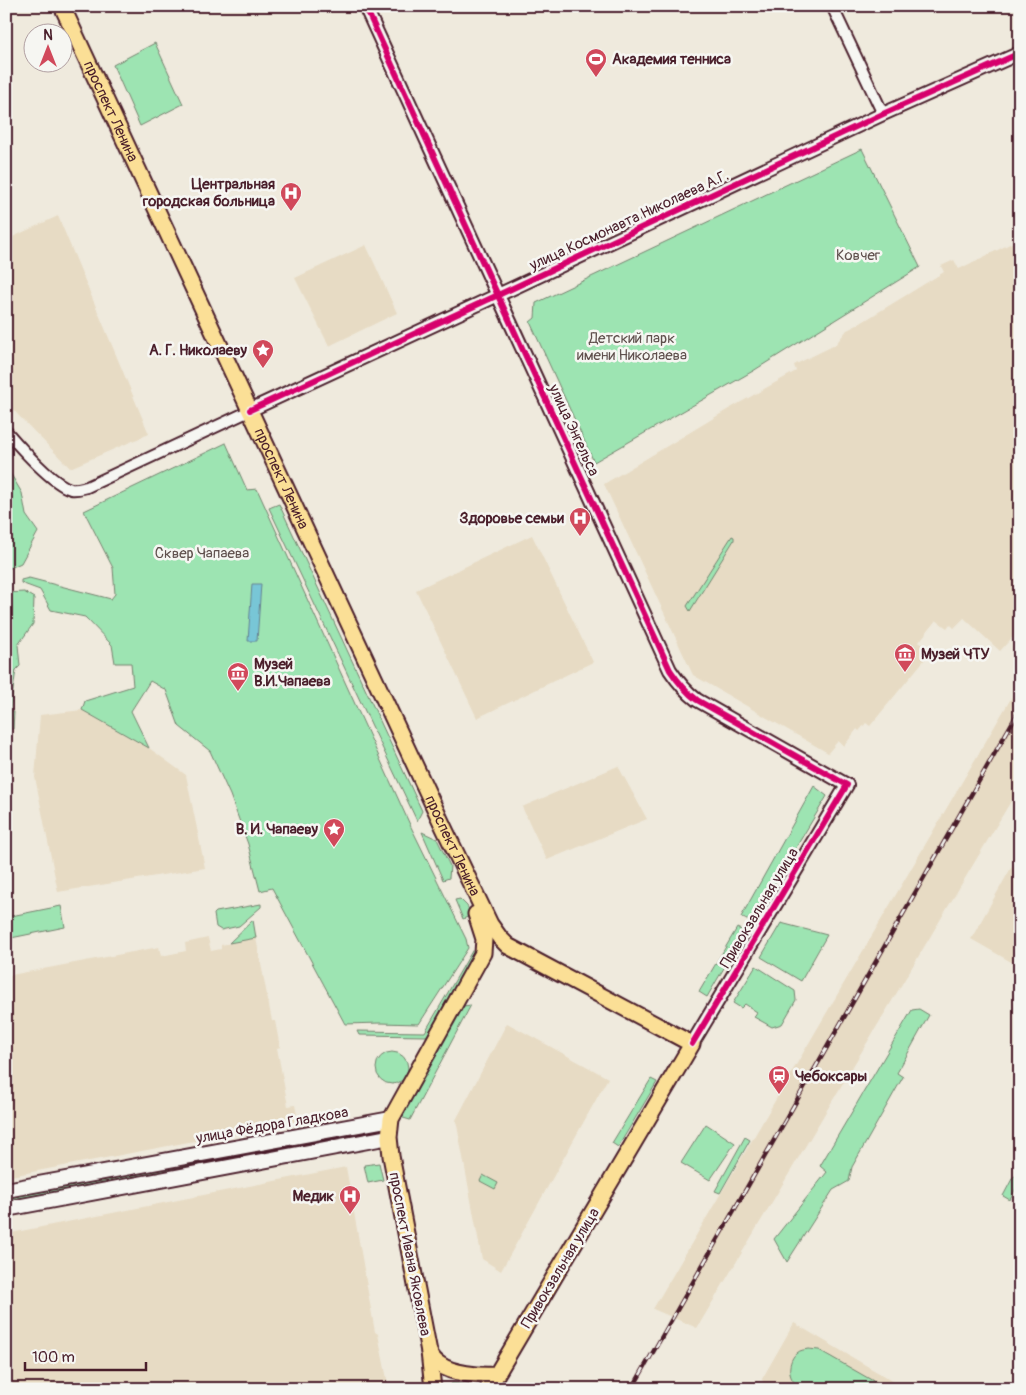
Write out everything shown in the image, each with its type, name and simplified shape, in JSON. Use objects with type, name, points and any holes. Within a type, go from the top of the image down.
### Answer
[{"type":"main road","name":"проспект Ленина","points":[[54,6],[486,917],[508,946],[692,1044]]},
{"type":"main road","name":"проспект Ленина","points":[[62,6],[476,914],[484,939],[483,953]]},
{"type":"main road","points":[[391,1119],[483,953],[495,946],[508,946]]},
{"type":"main road","name":"Привокзальная улица","points":[[488,1389],[692,1044]]},
{"type":"main road","name":"проспект Ивана Яковлева","points":[[391,1119],[389,1137],[402,1217],[429,1352],[433,1389]]},
{"type":"main road","name":"улица Фёдора Гладкова","points":[[6,1190],[391,1119]]},
{"type":"main road","points":[[6,1209],[389,1137]]},
{"type":"main road","points":[[158,1162],[162,1180]]},
{"type":"main road","points":[[429,1352],[437,1363],[453,1370],[477,1375],[496,1375]]},
{"type":"street","name":"улица Энгельса","points":[[365,6],[670,670],[678,683],[697,700],[847,785]]},
{"type":"street","points":[[832,6],[882,114]]},
{"type":"street","name":"улица Космонавта Николаева А.Г.","points":[[6,431],[44,471],[61,484],[70,489],[87,487],[882,114],[1020,53]]},
{"type":"street","name":"Привокзальная улица","points":[[692,1044],[847,785]]},
{"type":"shaded area","points":[[58,216],[149,434],[70,468],[6,401],[6,240]]},
{"type":"shaded area","points":[[1020,239],[1020,629],[1000,651],[964,618],[954,628],[950,624],[947,628],[936,620],[919,642],[926,648],[920,655],[925,659],[870,726],[866,723],[859,731],[857,729],[844,746],[838,741],[828,753],[693,675],[604,484],[796,371],[794,365],[835,345],[847,330],[944,272],[941,266],[954,260],[959,269]]},
{"type":"shaded area","points":[[366,245],[397,313],[329,346],[295,278]]},
{"type":"shaded area","points":[[532,535],[593,662],[477,718],[416,590]]},
{"type":"shaded area","points":[[1020,683],[1020,786],[697,1328],[653,1309]]},
{"type":"shaded area","points":[[82,710],[149,748],[186,775],[205,868],[58,892],[35,777],[40,715]]},
{"type":"shaded area","points":[[618,766],[647,819],[547,860],[522,807]]},
{"type":"shaded area","points":[[1020,852],[1020,967],[971,939]]},
{"type":"shaded area","points":[[208,938],[211,951],[221,949],[221,945],[256,938],[272,1021],[275,1021],[280,1047],[277,1048],[288,1106],[295,1105],[298,1121],[6,1177],[6,976],[159,947],[161,956],[186,951],[185,943]]},
{"type":"shaded area","points":[[507,1023],[608,1078],[501,1271],[482,1259],[456,1120]]},
{"type":"shaded area","points":[[346,1167],[375,1332],[378,1334],[389,1389],[6,1389],[6,1234]]},
{"type":"shaded area","points":[[794,1323],[906,1389],[765,1389],[762,1379]]},
{"type":"green space","points":[[155,43],[183,104],[140,126],[113,65]]},
{"type":"green space","name":"Детский парк имени Николаева","points":[[862,149],[920,267],[753,371],[594,462],[530,322],[535,318],[536,303]]},
{"type":"green space","name":"Сквер Чапаева","points":[[226,443],[247,490],[257,489],[411,827],[466,939],[468,948],[419,1024],[345,1024],[272,888],[260,891],[248,844],[230,795],[210,751],[179,726],[166,690],[150,681],[131,711],[149,748],[82,710],[85,701],[133,686],[131,663],[115,663],[112,645],[85,617],[51,610],[40,590],[21,583],[21,580],[29,578],[111,599],[115,594],[113,568],[84,511]]},
{"type":"green space","points":[[6,466],[22,493],[26,515],[38,532],[21,563],[8,569],[6,548]]},
{"type":"green space","points":[[279,504],[422,811],[417,821],[269,508]]},
{"type":"green space","points":[[732,536],[734,540],[690,611],[687,606]]},
{"type":"green space","points":[[24,592],[34,598],[33,624],[18,645],[20,666],[16,670],[10,710],[14,712],[13,729],[10,729],[6,719],[6,681],[9,657],[6,633],[6,593]]},
{"type":"green space","points":[[814,786],[827,796],[751,922],[741,917]]},
{"type":"green space","points":[[422,832],[437,839],[450,866],[449,878],[443,880]]},
{"type":"green space","points":[[460,899],[472,915],[463,919],[455,900]]},
{"type":"green space","points":[[261,904],[261,907],[239,926],[221,930],[216,927],[214,914],[216,912]]},
{"type":"green space","points":[[61,906],[65,927],[6,939],[6,917]]},
{"type":"green space","points":[[253,920],[256,938],[229,943]]},
{"type":"green space","points":[[781,923],[827,935],[801,981],[761,957]]},
{"type":"green space","points":[[737,928],[745,932],[707,997],[699,992]]},
{"type":"green space","points":[[472,951],[476,953],[427,1036],[359,1035],[357,1031],[425,1032]]},
{"type":"green space","points":[[756,966],[795,991],[796,1000],[782,1024],[772,1027],[754,1017],[757,1012],[745,1004],[741,1008],[733,1003]]},
{"type":"green space","points":[[471,1005],[410,1120],[400,1117],[463,1006]]},
{"type":"green space","points":[[919,1009],[929,1015],[897,1073],[903,1077],[852,1167],[849,1181],[833,1190],[787,1262],[774,1239],[827,1172],[820,1166],[912,1010]]},
{"type":"green space","points":[[392,1052],[404,1056],[408,1068],[404,1080],[392,1084],[380,1080],[376,1068],[380,1056]]},
{"type":"green space","points":[[651,1079],[657,1082],[618,1147],[612,1143]]},
{"type":"green space","points":[[706,1124],[735,1143],[710,1180],[681,1163]]},
{"type":"green space","points":[[376,1127],[376,1135],[6,1207],[6,1194]]},
{"type":"green space","points":[[745,1137],[750,1140],[720,1193],[715,1191]]},
{"type":"green space","points":[[379,1163],[383,1180],[368,1183],[364,1165]]},
{"type":"green space","points":[[483,1175],[498,1183],[495,1189],[480,1181]]},
{"type":"green space","points":[[1017,1175],[1020,1177],[1020,1180],[1010,1200],[1003,1196],[1013,1177]]},
{"type":"green space","points":[[808,1349],[819,1350],[882,1386],[883,1389],[804,1389],[792,1379],[790,1367],[792,1359],[799,1351]]},
{"type":"green space","points":[[452,1383],[469,1385],[472,1389],[448,1389]]},
{"type":"water","points":[[252,584],[261,584],[257,641],[248,641]]},
{"type":"railway","points":[[632,1389],[1020,709]]},
{"type":"cycle path","points":[[365,6],[670,670],[682,686],[697,700],[847,785],[692,1044]]},
{"type":"cycle path","points":[[250,410],[883,114],[1020,53]]},
{"type":"place","name":"Академия тенниса","points":[[596,78]]},
{"type":"place","name":"Центральная городская больница","points":[[291,212]]},
{"type":"place","name":"А. Г. Николаеву","points":[[263,369]]},
{"type":"place","name":"Здоровье семьи","points":[[580,537]]},
{"type":"place","name":"Музей ЧТУ","points":[[905,673]]},
{"type":"place","name":"Музей В.И.Чапаева","points":[[238,692]]},
{"type":"place","name":"В. И. Чапаеву","points":[[334,848]]},
{"type":"place","name":"Чебоксары","points":[[779,1095]]},
{"type":"place","name":"Медик","points":[[350,1215]]},
{"type":"park label","name":"Ковчег","points":[[858,255]]}]
